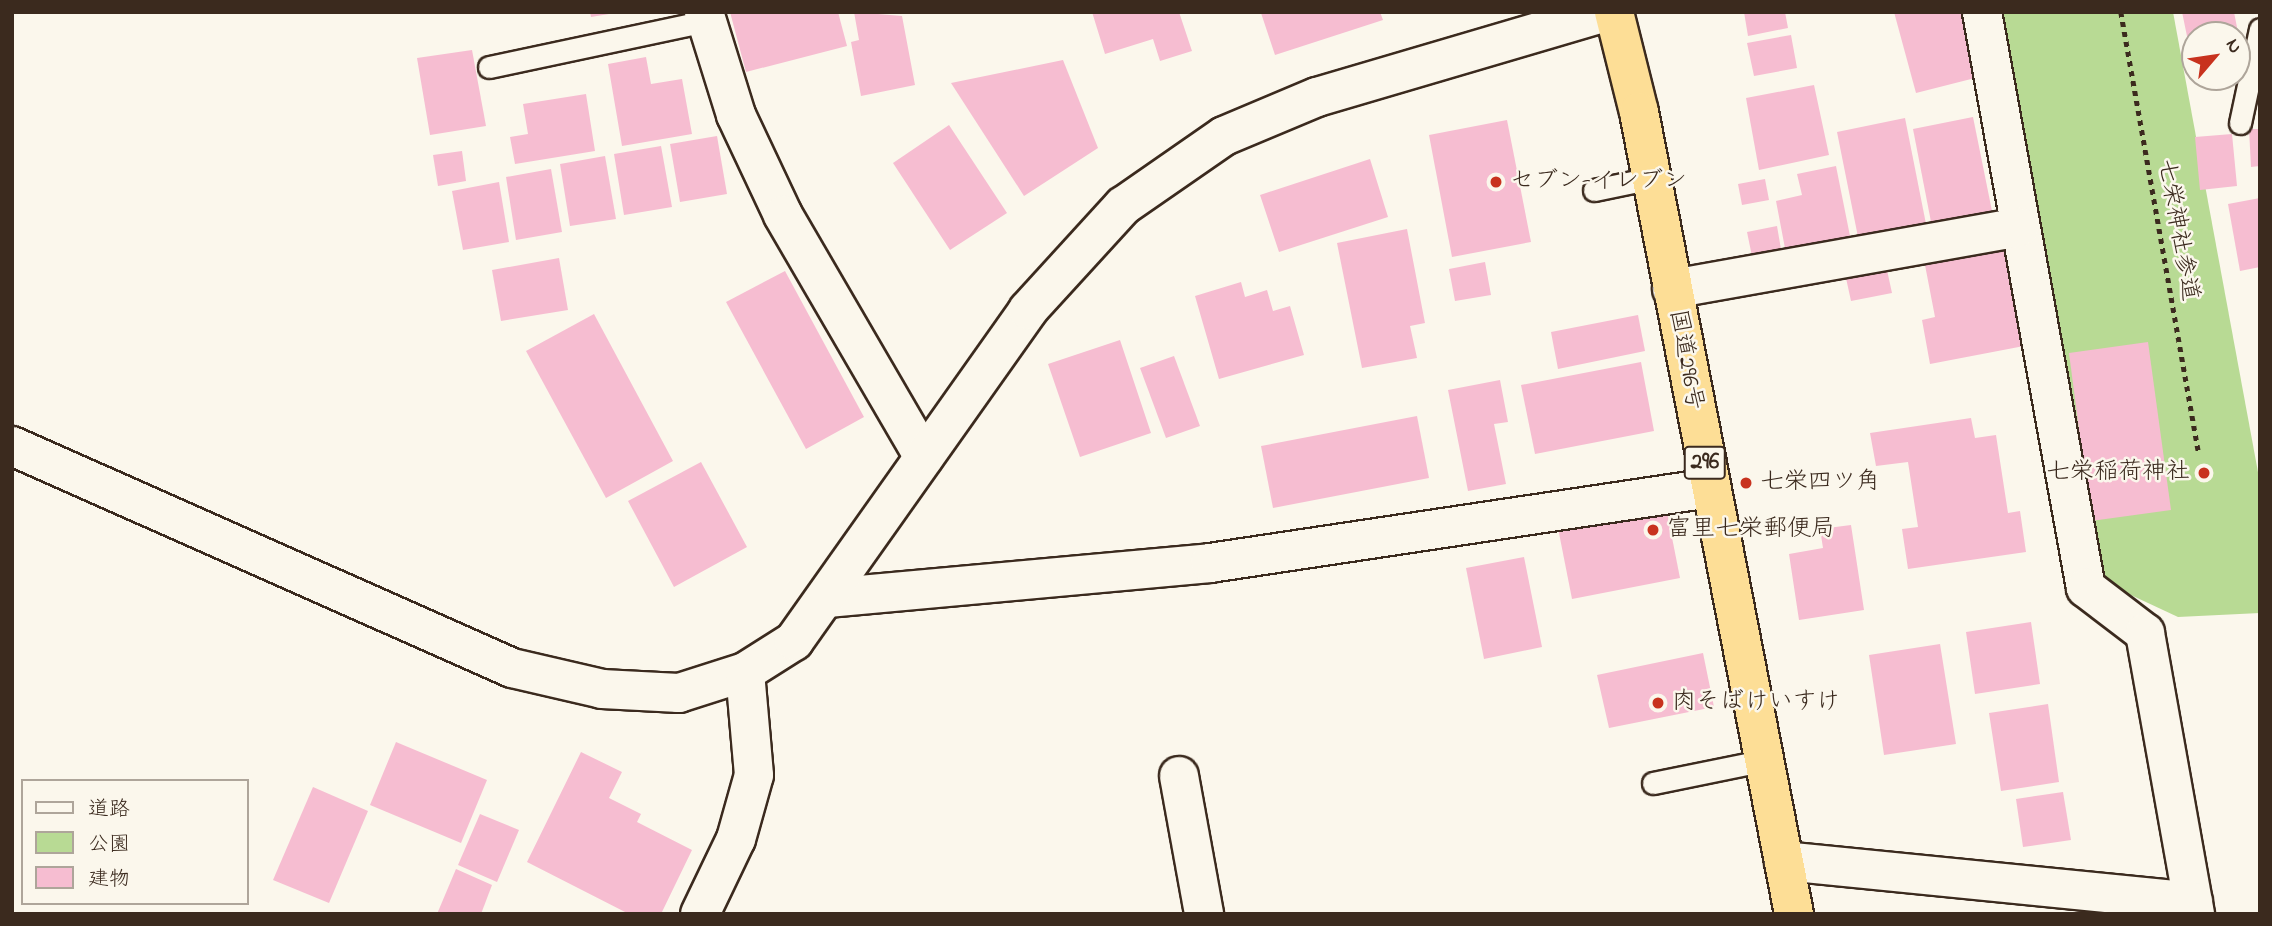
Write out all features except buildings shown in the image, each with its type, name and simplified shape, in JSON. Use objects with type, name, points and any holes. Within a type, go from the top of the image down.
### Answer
[{"type":"highway","name":"国道296号","points":[[1614,12],[1652,178],[1794,914]]},
{"type":"street","points":[[12,446],[512,668],[603,689],[679,693],[745,672],[794,641],[827,598],[1028,310],[1124,206],[1224,136],[1317,97],[1606,12]]},
{"type":"street","points":[[1784,861],[2194,908],[2145,633],[2086,589],[1982,12]]},
{"type":"street","points":[[705,17],[736,115],[783,215],[924,457]]},
{"type":"street","points":[[1672,289],[2020,227]]},
{"type":"street","points":[[827,598],[1210,563],[1710,488]]},
{"type":"street","points":[[700,914],[736,839],[754,775],[745,672]]},
{"type":"street","points":[[1179,776],[1204,914]]},
{"type":"lane","points":[[489,67],[705,17]]},
{"type":"lane","points":[[2240,123],[2260,29]]},
{"type":"lane","points":[[1594,190],[1652,178]]},
{"type":"lane","points":[[1653,783],[1766,761]]},
{"type":"path","name":"七栄神社参道","points":[[2122,12],[2199,454]]},
{"type":"green space","points":[[2000,12],[2173,12],[2181,55],[2181,91],[2188,91],[2260,483],[2260,613],[2178,617],[2103,582]]},
{"type":"place","name":"セブン-イレブン","points":[[1496,182]]},
{"type":"place","name":"七栄稲荷神社","points":[[2204,473]]},
{"type":"place","name":"七栄四ツ角","points":[[1746,483]]},
{"type":"place","name":"富里七栄郵便局","points":[[1653,530]]},
{"type":"place","name":"肉そばけいすけ","points":[[1658,703]]}]
